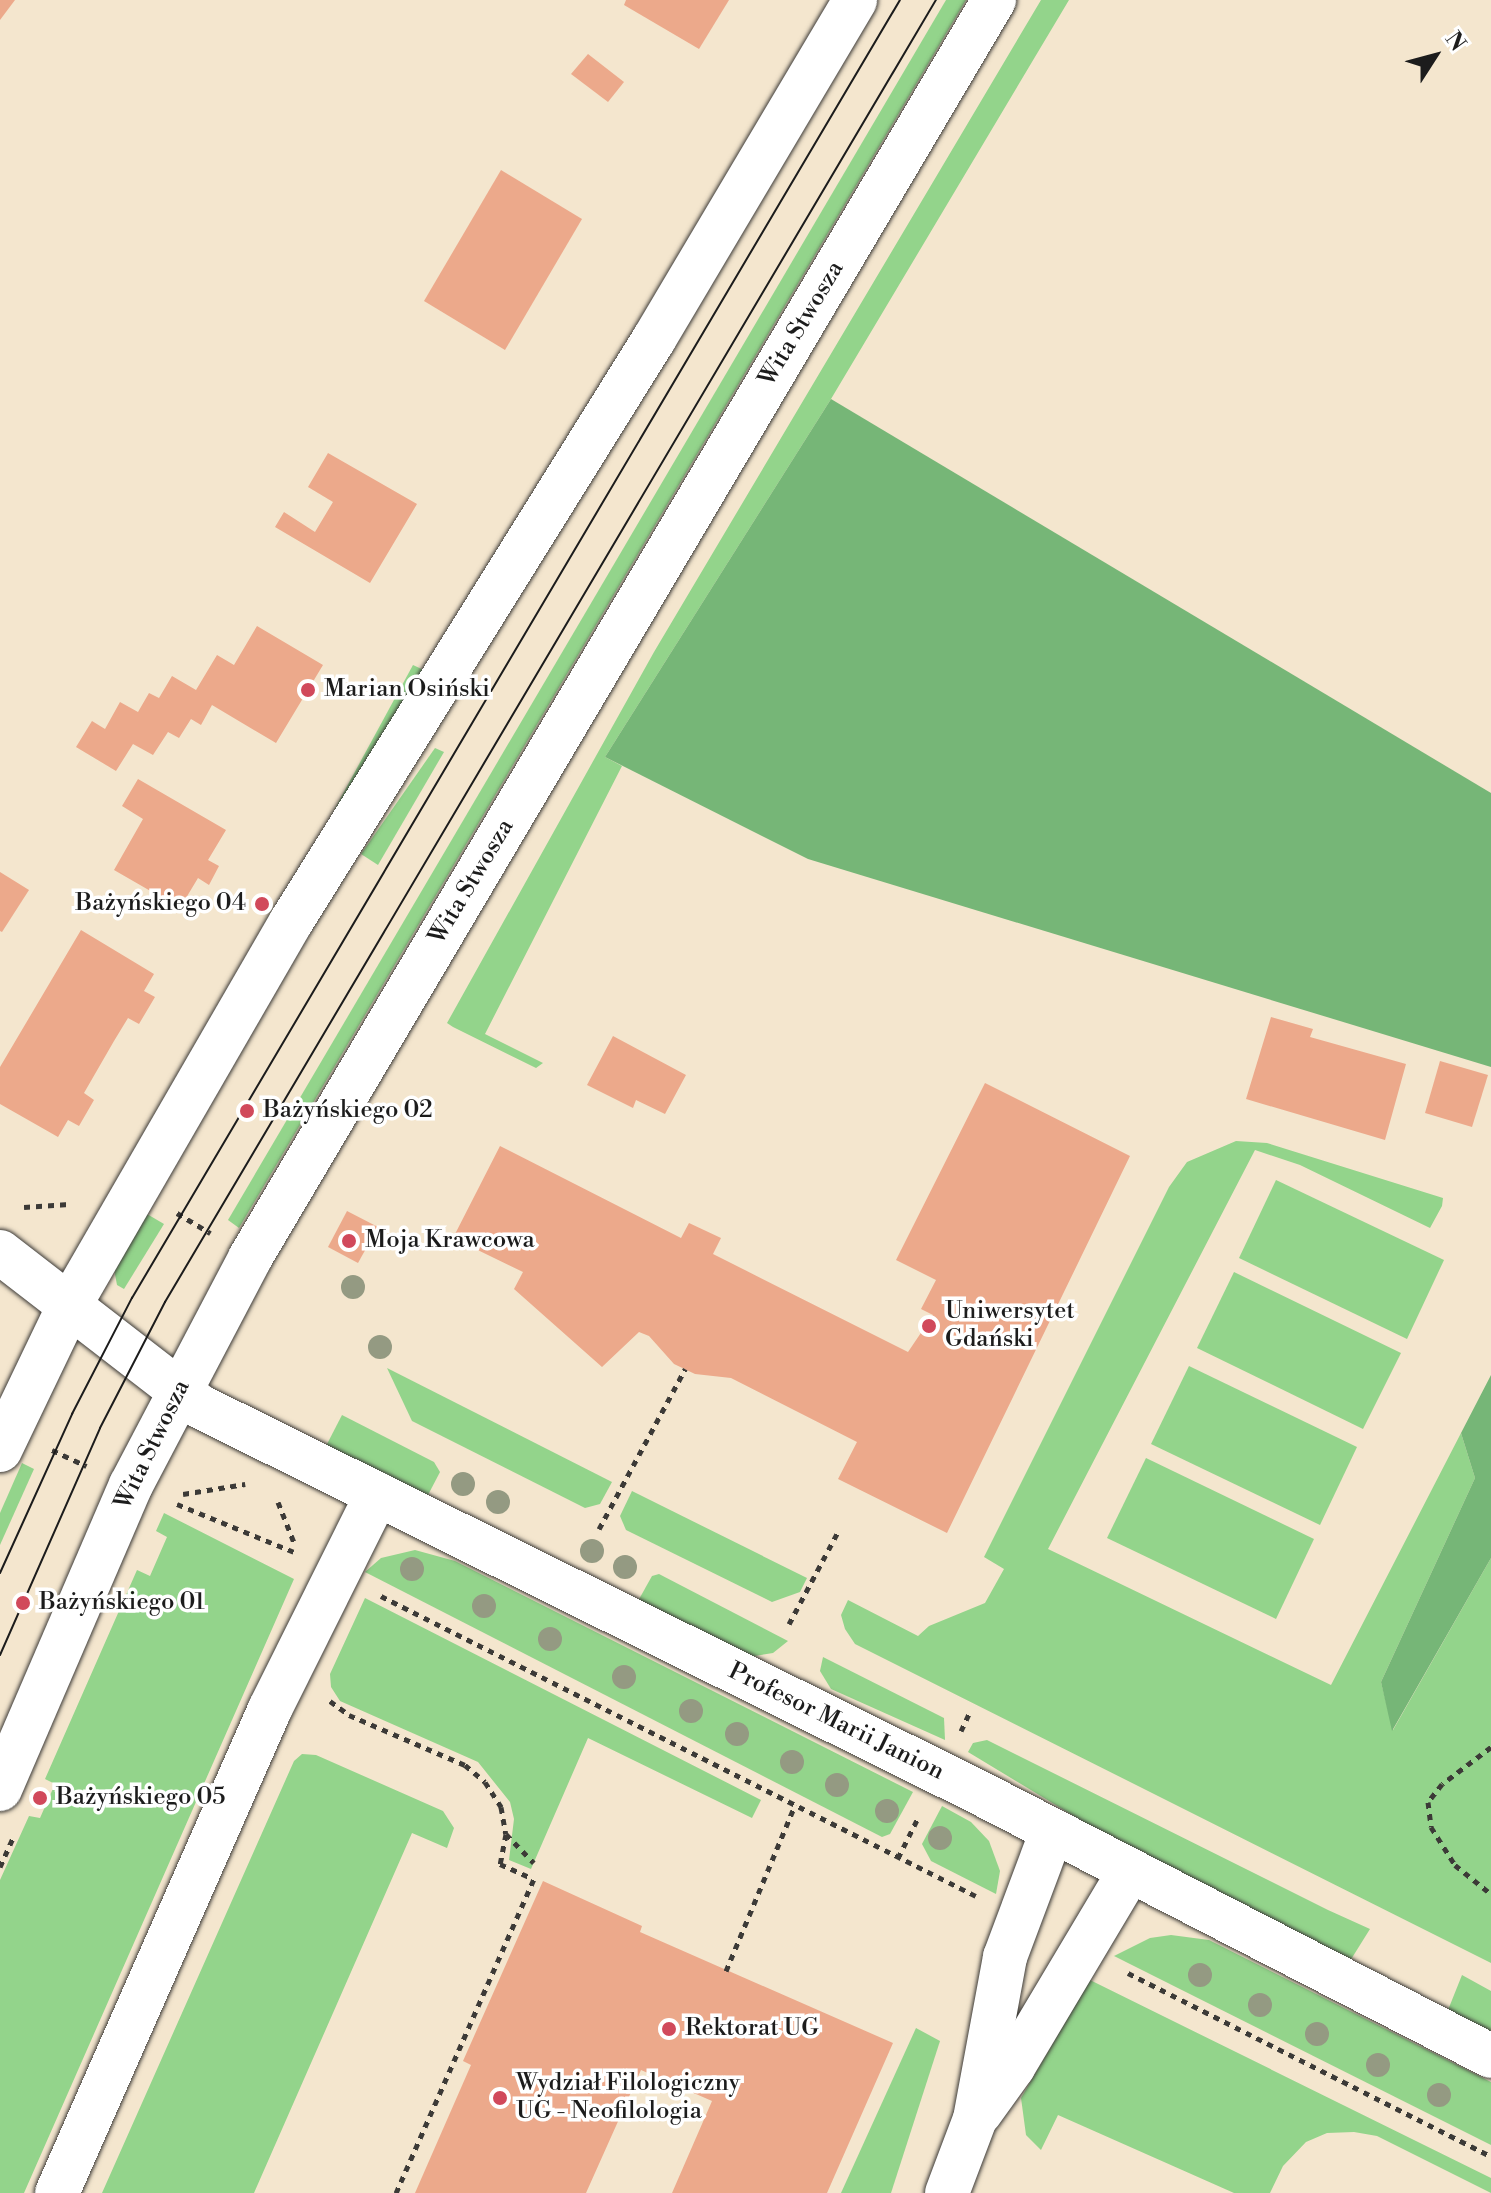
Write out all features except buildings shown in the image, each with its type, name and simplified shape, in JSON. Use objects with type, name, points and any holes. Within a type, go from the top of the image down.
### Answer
[{"type":"street","points":[[4,1441],[68,1308],[135,1187],[291,922],[646,352],[855,0]]},
{"type":"street","name":"Wita Stwosza","points":[[0,1789],[146,1491],[179,1392],[250,1258],[994,0]]},
{"type":"street","name":"Profesor Marii Janion","points":[[0,1252],[179,1392],[377,1494],[976,1791],[1128,1874],[1491,2056]]},
{"type":"street","points":[[57,2193],[334,1573],[377,1494]]},
{"type":"street","points":[[947,2193],[975,2119],[1005,1957],[1051,1834]]},
{"type":"street","points":[[975,2119],[1013,2067],[1128,1874]]},
{"type":"path","points":[[10,1205],[73,1204],[108,1171],[250,1258]]},
{"type":"path","points":[[599,1529],[685,1369]]},
{"type":"path","points":[[4,1441],[146,1491],[298,1554],[275,1494]]},
{"type":"path","points":[[146,1491],[254,1482]]},
{"type":"path","points":[[789,1624],[838,1532]]},
{"type":"path","points":[[334,1573],[1019,1918]]},
{"type":"path","points":[[327,1693],[331,1704],[349,1715],[465,1765],[501,1807],[506,1834],[500,1864],[532,1878],[396,2193]]},
{"type":"path","points":[[1491,1747],[1442,1784],[1428,1802],[1431,1827],[1455,1865],[1491,1894]]},
{"type":"path","points":[[726,1971],[795,1805]]},
{"type":"path","points":[[506,1834],[534,1863]]},
{"type":"path","points":[[1082,1950],[1491,2156]]},
{"type":"green space","points":[[946,0],[966,0],[239,1228],[228,1220]]},
{"type":"green space","points":[[1041,0],[1069,0],[831,399],[605,757],[622,766],[485,1034],[543,1063],[536,1068],[453,1027],[447,1023],[654,652]]},
{"type":"green space","points":[[831,399],[1491,793],[1491,1067],[808,859],[605,757]]},
{"type":"green space","points":[[413,665],[428,672],[333,812]]},
{"type":"green space","points":[[435,748],[444,752],[378,865],[361,854]]},
{"type":"green space","points":[[1236,1141],[1267,1143],[1443,1198],[1442,1206],[1430,1228],[1300,1165],[1255,1150],[1048,1549],[1331,1685],[1461,1433],[1475,1478],[1381,1682],[1393,1730],[1491,1558],[1491,1963],[855,1644],[845,1629],[841,1615],[848,1600],[918,1636],[929,1626],[985,1603],[1004,1569],[984,1557],[1169,1187],[1187,1162]]},
{"type":"green space","points":[[1276,1180],[1444,1260],[1407,1339],[1239,1258]]},
{"type":"green space","points":[[147,1214],[164,1224],[124,1289],[117,1285],[114,1269]]},
{"type":"green space","points":[[1234,1272],[1401,1353],[1363,1429],[1197,1348]]},
{"type":"green space","points":[[1189,1366],[1357,1447],[1320,1525],[1151,1444]]},
{"type":"green space","points":[[387,1368],[612,1482],[600,1504],[585,1508],[412,1421]]},
{"type":"green space","points":[[1491,1375],[1491,1558],[1392,1731],[1381,1682],[1475,1478],[1461,1433]]},
{"type":"green space","points":[[342,1415],[434,1462],[440,1472],[428,1495],[326,1446]]},
{"type":"green space","points":[[1146,1458],[1314,1539],[1276,1619],[1107,1538]]},
{"type":"green space","points":[[22,1463],[34,1469],[0,1545],[0,1513]]},
{"type":"green space","points":[[632,1491],[807,1578],[800,1592],[772,1602],[626,1530],[620,1516]]},
{"type":"green space","points":[[164,1513],[294,1579],[24,2193],[0,2193],[0,1880],[29,1816],[40,1818],[55,1784],[45,1779],[137,1570],[150,1576],[167,1537],[156,1531]]},
{"type":"green space","points":[[415,1550],[455,1561],[913,1792],[890,1834],[882,1837],[365,1572],[381,1558]]},
{"type":"green space","points":[[659,1574],[788,1641],[773,1653],[748,1657],[638,1601],[652,1576]]},
{"type":"green space","points":[[365,1598],[761,1800],[752,1818],[588,1738],[531,1869],[509,1860],[514,1819],[510,1802],[478,1762],[340,1701],[331,1687],[330,1674]]},
{"type":"green space","points":[[823,1657],[944,1718],[945,1740],[831,1689],[820,1671]]},
{"type":"green space","points":[[987,1740],[1370,1929],[1350,1961],[1125,1847],[968,1752],[973,1743]]},
{"type":"green space","points":[[302,1754],[316,1755],[443,1811],[454,1828],[447,1848],[412,1833],[254,2193],[102,2193],[294,1761]]},
{"type":"green space","points":[[942,1806],[971,1822],[989,1841],[1000,1871],[996,1894],[931,1861],[922,1844]]},
{"type":"green space","points":[[1171,1935],[1209,1940],[1491,2082],[1491,2145],[1114,1956],[1150,1938]]},
{"type":"green space","points":[[1462,1975],[1491,1991],[1491,2032],[1448,2010]]},
{"type":"green space","points":[[1090,1980],[1491,2178],[1491,2193],[1377,2136],[1354,2132],[1327,2133],[1306,2142],[1283,2166],[1270,2193],[1234,2193],[1058,2115],[1041,2150],[1026,2135],[1021,2098]]},
{"type":"green space","points":[[916,2028],[940,2041],[891,2193],[841,2193]]},
{"type":"tram line","points":[[0,1573],[72,1414],[132,1298],[900,0]]},
{"type":"tram line","points":[[0,1655],[100,1428],[165,1302],[936,0]]},
{"type":"place","name":"Marian Osiński","points":[[308,690]]},
{"type":"place","name":"Bażyńskiego 04","points":[[262,904]]},
{"type":"place","name":"Bażyńskiego 02","points":[[247,1111]]},
{"type":"place","name":"Moja Krawcowa","points":[[349,1241]]},
{"type":"place","name":"Uniwersytet Gdański","points":[[929,1326]]},
{"type":"place","name":"Bażyńskiego 01","points":[[23,1603]]},
{"type":"place","name":"Bażyńskiego 05","points":[[40,1798]]},
{"type":"place","name":"Rektorat UG","points":[[669,2029]]},
{"type":"place","name":"Wydział Filologiczny UG - Neofilologia","points":[[500,2098]]}]
